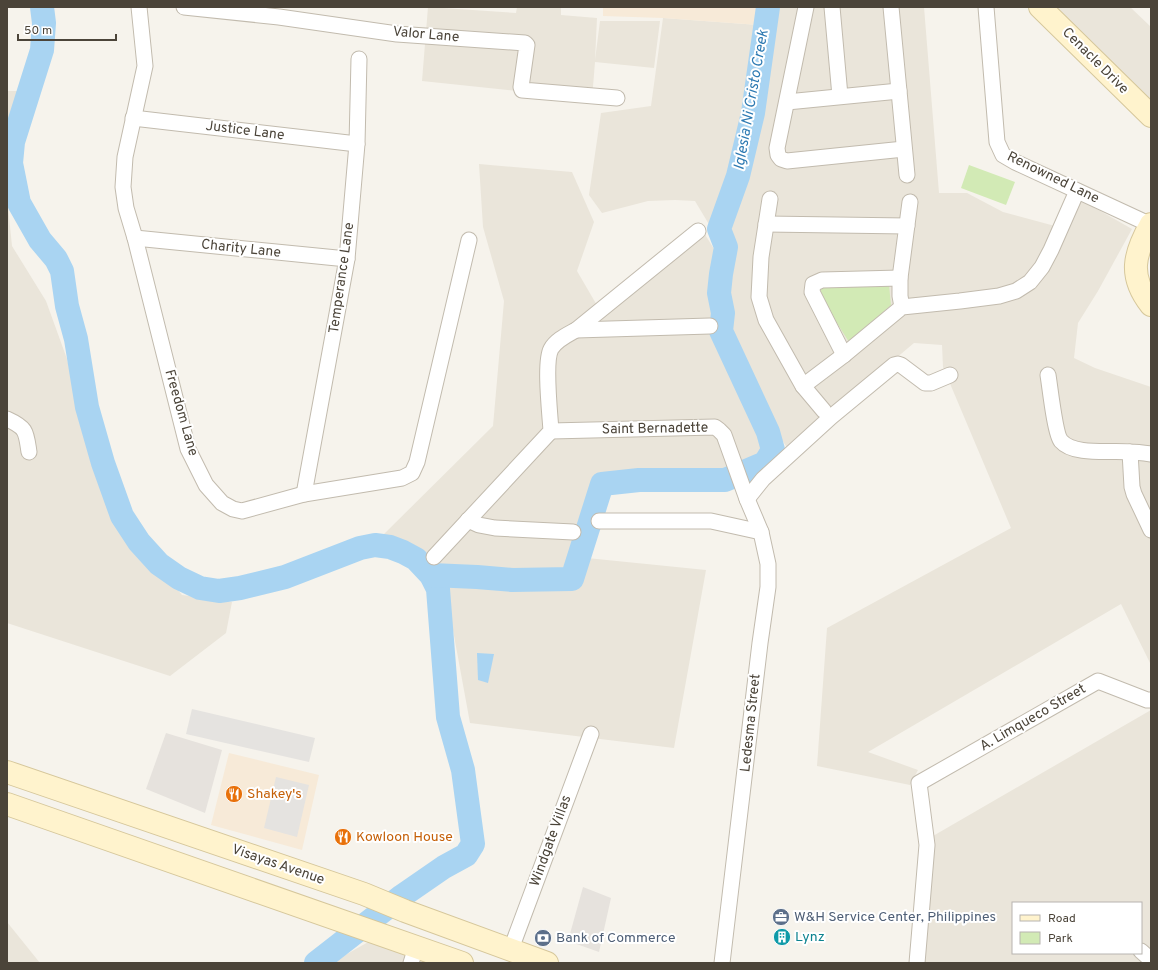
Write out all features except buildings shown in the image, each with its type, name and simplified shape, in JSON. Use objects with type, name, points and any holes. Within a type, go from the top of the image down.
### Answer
[{"type":"main road","name":"Cenacle Drive","points":[[1040,7],[1151,116]]},
{"type":"main road","points":[[1151,224],[1141,241],[1137,257],[1136,270],[1138,284],[1151,305]]},
{"type":"main road","name":"Visayas Avenue","points":[[7,772],[364,894],[405,911],[511,949],[537,961]]},
{"type":"main road","points":[[7,804],[385,937],[413,955],[462,963]]},
{"type":"street","name":"Freedom Lane","points":[[139,7],[145,66],[126,157],[123,187],[126,208],[135,238],[188,449],[206,485],[222,503],[233,509],[242,511],[304,494],[402,478],[412,473],[417,462],[469,240]]},
{"type":"street","name":"Valor Lane","points":[[184,7],[280,12],[397,34],[525,43],[522,90],[617,98]]},
{"type":"street","points":[[806,7],[777,148],[778,155],[781,160],[787,161],[904,149]]},
{"type":"street","points":[[832,7],[840,96]]},
{"type":"street","points":[[891,7],[907,175]]},
{"type":"street","name":"Renowned Lane","points":[[986,7],[997,142],[1003,155],[1077,191],[1151,224]]},
{"type":"street","name":"Temperance Lane","points":[[304,494],[347,260],[357,144],[359,59]]},
{"type":"street","points":[[787,102],[899,91]]},
{"type":"street","name":"Justice Lane","points":[[133,118],[357,144]]},
{"type":"street","points":[[803,386],[844,355],[902,307],[999,296],[1016,292],[1030,282],[1042,267],[1077,191]]},
{"type":"street","points":[[770,199],[761,257],[759,297],[766,320],[803,386],[824,411]]},
{"type":"street","points":[[902,307],[900,296],[900,278],[910,202]]},
{"type":"street","points":[[766,224],[907,226]]},
{"type":"street","points":[[434,557],[551,431],[548,361],[551,349],[556,342],[576,330],[698,231]]},
{"type":"street","name":"Charity Lane","points":[[135,238],[347,260]]},
{"type":"street","points":[[844,355],[812,292],[813,284],[822,280],[900,278]]},
{"type":"street","points":[[576,330],[710,326]]},
{"type":"street","points":[[745,493],[894,365],[898,364],[902,366],[925,383],[931,383],[950,375]]},
{"type":"street","points":[[1048,375],[1060,440],[1070,448],[1151,454]]},
{"type":"street","points":[[7,419],[23,428],[26,433],[29,452]]},
{"type":"street","name":"Saint Bernadette","points":[[551,431],[715,427],[724,435],[745,493]]},
{"type":"street","points":[[1130,452],[1132,487],[1151,530]]},
{"type":"street","name":"Ledesma Street","points":[[722,963],[768,586],[768,564],[761,532],[745,493]]},
{"type":"street","points":[[468,520],[478,525],[494,528],[573,532]]},
{"type":"street","points":[[599,521],[711,521],[761,532]]},
{"type":"street","name":"A. Limqueco Street","points":[[917,963],[927,845],[920,783],[1098,681],[1147,700],[1151,700]]},
{"type":"street","name":"Windgate Villas","points":[[511,949],[590,734]]},
{"type":"street","points":[[1142,952],[1151,960]]},
{"type":"shaded area","points":[[428,7],[516,13],[517,7],[561,7],[561,15],[597,18],[595,60],[600,21],[660,21],[654,68],[595,62],[592,99],[422,81]]},
{"type":"shaded area","points":[[603,7],[762,7],[759,25],[663,18],[603,16]]},
{"type":"shaded area","points":[[769,7],[924,7],[939,193],[967,193],[1003,212],[1066,229],[1081,200],[1132,229],[1098,291],[1078,323],[1074,358],[1095,368],[1151,387],[1151,665],[1121,604],[868,752],[918,770],[910,785],[817,766],[827,628],[1011,528],[943,367],[942,345],[914,343],[788,449],[764,413],[726,327],[727,252]]},
{"type":"shaded area","points":[[1048,7],[1130,7],[1151,27],[1151,106]]},
{"type":"shaded area","points":[[663,18],[759,25],[748,99],[726,185],[716,236],[695,201],[648,201],[602,213],[589,195],[601,113],[651,106]]},
{"type":"shaded area","points":[[7,91],[19,91],[7,144]]},
{"type":"shaded area","points":[[479,164],[572,172],[594,222],[577,271],[598,307],[699,225],[721,260],[715,291],[715,325],[770,446],[761,461],[724,477],[598,481],[569,576],[442,572],[381,537],[493,426],[504,301],[483,227]]},
{"type":"shaded area","points":[[7,197],[12,246],[46,301],[67,359],[87,446],[110,510],[182,595],[232,602],[226,633],[170,676],[7,623]]},
{"type":"shaded area","points":[[577,557],[706,570],[674,748],[470,723],[444,581],[572,582]]},
{"type":"shaded area","points":[[192,709],[315,738],[309,762],[186,734]]},
{"type":"shaded area","points":[[1151,710],[1151,963],[925,963],[933,836]]},
{"type":"shaded area","points":[[166,733],[222,750],[205,813],[146,789]]},
{"type":"shaded area","points":[[229,753],[319,775],[302,850],[211,825]]},
{"type":"shaded area","points":[[276,777],[309,785],[297,837],[264,828]]},
{"type":"shaded area","points":[[583,887],[611,898],[599,952],[568,941]]},
{"type":"shaded area","points":[[7,922],[40,963],[7,963]]},
{"type":"shaded area","points":[[370,941],[430,963],[331,963]]},
{"type":"green space","points":[[969,165],[1015,182],[1006,205],[961,188]]},
{"type":"green space","points":[[821,284],[889,285],[891,305],[849,342],[821,298]]},
{"type":"water","points":[[477,653],[494,654],[488,683],[478,680]]},
{"type":"waterway","points":[[42,7],[44,23],[42,50],[13,142],[11,163],[19,203],[40,240],[56,259],[62,271],[67,306],[76,339],[87,407],[103,463],[122,516],[139,542],[159,564],[179,578],[200,588],[219,591],[240,588],[285,577],[360,548],[375,545],[390,547],[416,559],[431,575],[438,589],[448,717],[463,770],[473,844],[466,855],[444,867],[402,896],[316,963]]},
{"type":"waterway","name":"Iglesia Ni Cristo Creek","points":[[431,575],[512,580],[572,579],[602,484],[639,480],[725,480],[765,463],[773,450],[768,432],[721,331],[723,313],[719,293],[726,247],[719,229],[738,176],[753,113],[768,7]]},
{"type":"place","name":"Shakey's","points":[[234,794]]},
{"type":"place","name":"Kowloon House","points":[[343,837]]},
{"type":"place","name":"W&H Service Center, Philippines","points":[[781,917]]},
{"type":"place","name":"Lynz","points":[[782,937]]},
{"type":"place","name":"Bank of Commerce","points":[[543,938]]}]
